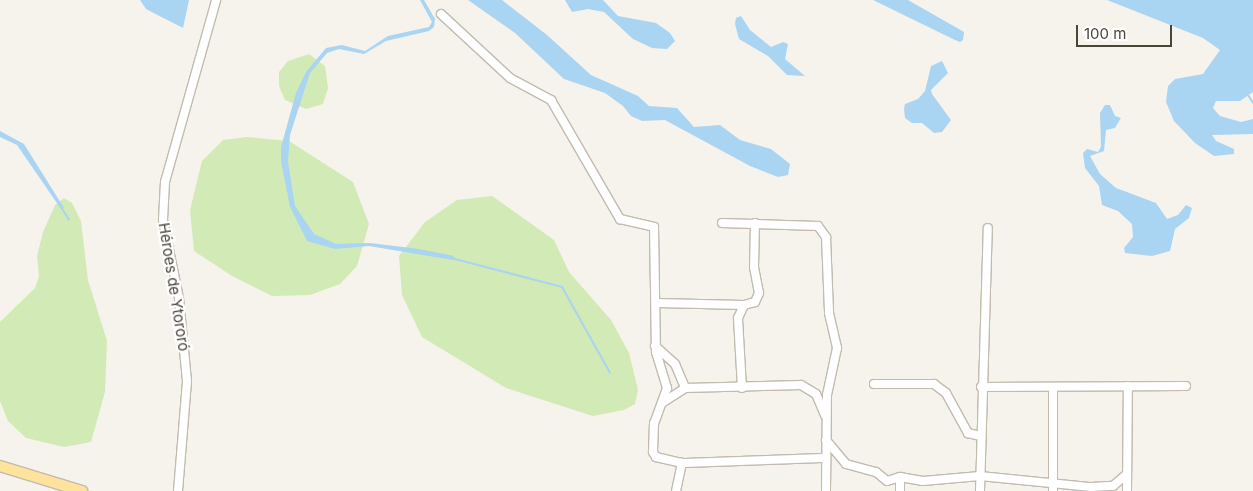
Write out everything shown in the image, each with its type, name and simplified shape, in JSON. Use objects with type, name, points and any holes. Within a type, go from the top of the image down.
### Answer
[{"type":"main road","points":[[0,466],[82,491]]},
{"type":"street","name":"Héroes de Ytororó","points":[[178,491],[187,381],[179,298],[163,220],[165,182],[216,0]]},
{"type":"street","points":[[441,14],[510,78],[551,100],[620,219],[654,227],[657,303],[655,346],[666,388],[654,423],[653,452],[661,459],[682,463],[825,458]]},
{"type":"street","points":[[722,223],[818,226],[826,237],[829,312],[837,348],[827,395],[826,491]]},
{"type":"street","points":[[657,303],[744,305],[756,302],[759,297],[754,267],[754,223]]},
{"type":"street","points":[[980,491],[981,387],[988,228]]},
{"type":"street","points":[[742,388],[738,318],[744,305]]},
{"type":"street","points":[[655,346],[675,364],[685,388]]},
{"type":"street","points":[[874,384],[934,384],[946,393],[968,433],[980,436]]},
{"type":"street","points":[[661,404],[685,388],[801,385],[810,388],[820,400],[828,421]]},
{"type":"street","points":[[1127,491],[1128,386]]},
{"type":"street","points":[[981,387],[1186,386]]},
{"type":"street","points":[[1053,388],[1053,487]]},
{"type":"street","points":[[826,440],[846,464],[876,472],[887,480],[896,491]]},
{"type":"street","points":[[676,491],[682,463]]},
{"type":"street","points":[[681,491],[682,463]]},
{"type":"street","points":[[1113,486],[1127,474]]},
{"type":"street","points":[[887,480],[900,477],[923,481],[980,476],[1053,487],[1113,486],[1120,491]]},
{"type":"street","points":[[900,477],[900,491]]},
{"type":"green space","points":[[309,54],[325,66],[328,88],[323,104],[306,109],[285,100],[279,86],[279,72],[288,61]]},
{"type":"green space","points":[[247,137],[289,141],[353,182],[369,224],[357,266],[340,284],[310,295],[272,296],[232,276],[194,251],[190,210],[202,161],[223,140]]},
{"type":"green space","points":[[492,196],[554,240],[569,272],[611,320],[629,353],[638,390],[635,404],[624,410],[593,416],[506,388],[422,337],[402,295],[399,256],[425,222],[457,200]]},
{"type":"green space","points":[[64,198],[72,203],[81,221],[88,280],[107,341],[105,392],[91,442],[64,447],[26,438],[8,421],[0,401],[0,322],[35,288],[39,276],[37,256],[43,232],[55,205]]},
{"type":"water","points":[[140,0],[189,0],[183,28],[146,9]]},
{"type":"water","points":[[420,0],[424,0],[435,19],[434,27],[429,31],[386,41],[364,54],[339,49],[327,53],[310,73],[290,135],[288,162],[295,206],[314,234],[336,244],[370,243],[419,249],[454,256],[453,260],[369,246],[335,249],[307,241],[290,207],[281,161],[281,147],[296,93],[306,72],[326,48],[342,45],[365,51],[388,36],[429,27],[432,22]]},
{"type":"water","points":[[468,0],[502,0],[547,35],[591,75],[638,96],[649,106],[677,108],[694,127],[720,125],[740,140],[771,149],[790,164],[788,175],[778,177],[750,166],[665,120],[642,121],[631,116],[623,106],[605,93],[564,79],[515,33]]},
{"type":"water","points":[[565,0],[603,0],[618,16],[656,23],[670,33],[675,41],[667,49],[652,48],[633,39],[604,12],[588,9],[572,12]]},
{"type":"water","points":[[873,0],[908,0],[964,32],[963,40],[960,42],[955,40]]},
{"type":"water","points":[[1107,0],[1253,0],[1253,92],[1240,101],[1216,101],[1213,108],[1220,116],[1241,122],[1253,119],[1253,134],[1212,135],[1216,141],[1234,149],[1234,154],[1214,156],[1195,143],[1174,121],[1166,102],[1168,86],[1175,79],[1203,74],[1220,50],[1203,38]]},
{"type":"water","points":[[741,16],[750,30],[771,47],[783,42],[788,44],[785,59],[805,76],[787,75],[768,56],[739,39],[735,24],[736,18]]},
{"type":"water","points":[[942,61],[948,73],[931,90],[951,120],[942,132],[934,133],[922,123],[912,123],[905,118],[904,109],[905,104],[918,99],[925,91],[931,66]]},
{"type":"water","points":[[1105,105],[1110,105],[1115,116],[1121,118],[1115,128],[1106,130],[1104,151],[1090,156],[1100,174],[1116,188],[1156,203],[1167,219],[1178,215],[1186,205],[1192,208],[1189,218],[1175,229],[1170,251],[1152,256],[1125,253],[1124,248],[1133,237],[1132,224],[1118,211],[1102,205],[1099,186],[1085,168],[1083,153],[1087,149],[1098,152],[1101,147],[1100,113]]},
{"type":"water","points":[[0,131],[24,144],[64,208],[61,209],[17,145],[0,137]]},
{"type":"waterway","points":[[1248,95],[1253,103]]},
{"type":"waterway","points":[[61,207],[69,220]]},
{"type":"waterway","points":[[451,258],[562,287],[610,373]]}]
